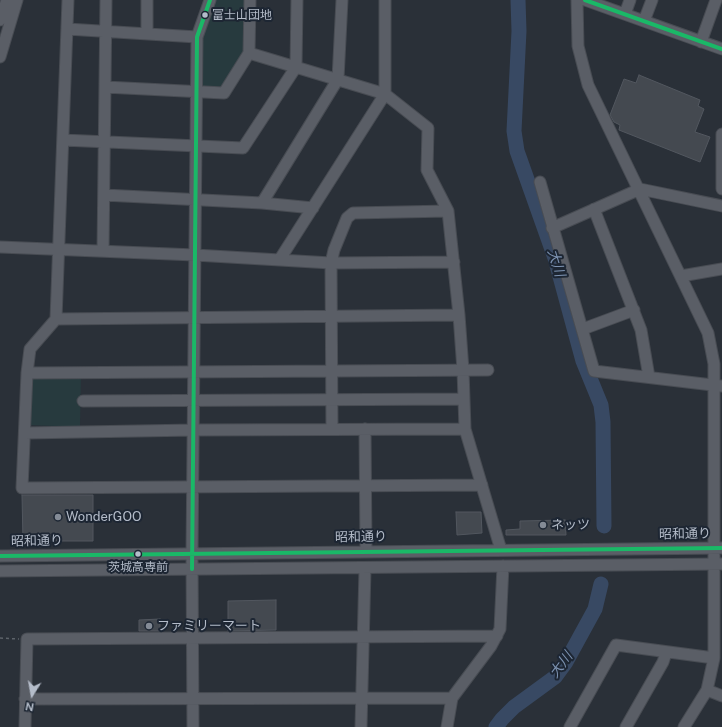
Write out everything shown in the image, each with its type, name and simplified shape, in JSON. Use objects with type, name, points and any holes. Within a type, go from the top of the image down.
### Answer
[{"type":"street","points":[[0,20],[7,0]]},
{"type":"street","points":[[0,57],[17,0]]},
{"type":"street","points":[[68,0],[56,319],[30,349],[27,373],[22,488],[482,485]]},
{"type":"street","points":[[103,251],[103,142],[105,87],[104,32],[106,0]]},
{"type":"street","points":[[146,34],[147,0]]},
{"type":"street","points":[[193,727],[192,554],[197,37],[210,0]]},
{"type":"street","points":[[105,87],[224,93],[249,53],[250,0]]},
{"type":"street","points":[[63,140],[242,148],[296,67],[297,0]]},
{"type":"street","points":[[262,203],[338,79],[342,0]]},
{"type":"street","points":[[280,259],[385,94],[385,0]]},
{"type":"street","points":[[577,0],[577,39],[588,85],[640,189],[708,333],[719,386],[719,640],[714,658],[713,671],[707,690],[684,727]]},
{"type":"street","points":[[585,0],[722,49]]},
{"type":"street","points":[[625,14],[630,0]]},
{"type":"street","points":[[644,21],[652,0]]},
{"type":"street","points":[[701,42],[716,0]]},
{"type":"street","points":[[68,29],[197,37]]},
{"type":"street","points":[[249,53],[385,94],[428,128],[427,170],[448,211],[459,315],[463,370],[464,429],[501,550]]},
{"type":"street","points":[[722,134],[722,189]]},
{"type":"street","points":[[540,182],[594,371],[719,386]]},
{"type":"street","points":[[552,228],[640,189],[722,206]]},
{"type":"street","points":[[104,195],[262,203],[312,208]]},
{"type":"street","points":[[594,210],[642,330],[649,377]]},
{"type":"street","points":[[332,429],[331,263],[334,250],[347,218],[353,213],[448,211]]},
{"type":"street","points":[[0,247],[280,259],[331,263],[454,262]]},
{"type":"street","points":[[681,276],[722,269]]},
{"type":"street","points":[[583,329],[634,310]]},
{"type":"street","points":[[56,319],[459,315]]},
{"type":"street","points":[[27,373],[488,370]]},
{"type":"street","points":[[83,401],[464,399]]},
{"type":"street","points":[[364,429],[366,551]]},
{"type":"street","points":[[25,433],[194,430],[464,429]]},
{"type":"street","name":"昭和通り","points":[[0,556],[719,548]]},
{"type":"street","points":[[0,571],[365,569],[718,564]]},
{"type":"street","points":[[446,727],[452,698],[497,636],[500,629],[503,566]]},
{"type":"street","points":[[361,727],[365,569]]},
{"type":"street","points":[[25,727],[27,639],[497,636]]},
{"type":"street","points":[[570,727],[616,645],[666,653],[714,658]]},
{"type":"street","points":[[626,727],[663,662],[666,653]]},
{"type":"street","points":[[707,690],[722,696]]},
{"type":"street","points":[[25,699],[362,697],[452,698]]},
{"type":"path","points":[[0,638],[27,639]]},
{"type":"green space","points":[[216,0],[247,0],[246,53],[223,90],[202,89],[203,35]]},
{"type":"green space","points":[[81,377],[80,427],[28,425],[30,378]]},
{"type":"building","points":[[639,75],[700,100],[698,106],[704,109],[695,132],[710,137],[700,162],[619,130],[620,125],[614,122],[610,115],[624,79],[636,83]]},
{"type":"building","name":"WonderGOO","points":[[22,495],[93,495],[93,541],[23,541]]},
{"type":"building","points":[[456,512],[481,512],[482,533],[457,535]]},
{"type":"building","name":"ネッツ","points":[[565,520],[566,535],[506,535],[506,530],[520,529],[520,521]]},
{"type":"building","points":[[276,600],[276,630],[228,631],[228,601]]},
{"type":"building","name":"ファミリーマート","points":[[160,619],[160,631],[139,631],[139,620]]},
{"type":"waterway","name":"大川","points":[[518,0],[519,31],[514,131],[517,151],[555,258],[583,361],[601,405],[603,422],[604,526]]},
{"type":"waterway","name":"大川","points":[[496,727],[514,707],[555,677],[566,662],[595,609],[601,584]]},
{"type":"transit line","points":[[192,569],[197,37],[210,0]]},
{"type":"transit line","points":[[585,0],[722,49]]},
{"type":"transit line","points":[[0,556],[722,548]]},
{"type":"place","name":"富士山団地","points":[[205,15]]},
{"type":"place","name":"WonderGOO","points":[[58,517]]},
{"type":"place","name":"ネッツ","points":[[543,525]]},
{"type":"place","name":"茨城高専前","points":[[138,554]]},
{"type":"place","name":"ファミリーマート","points":[[149,626]]}]
